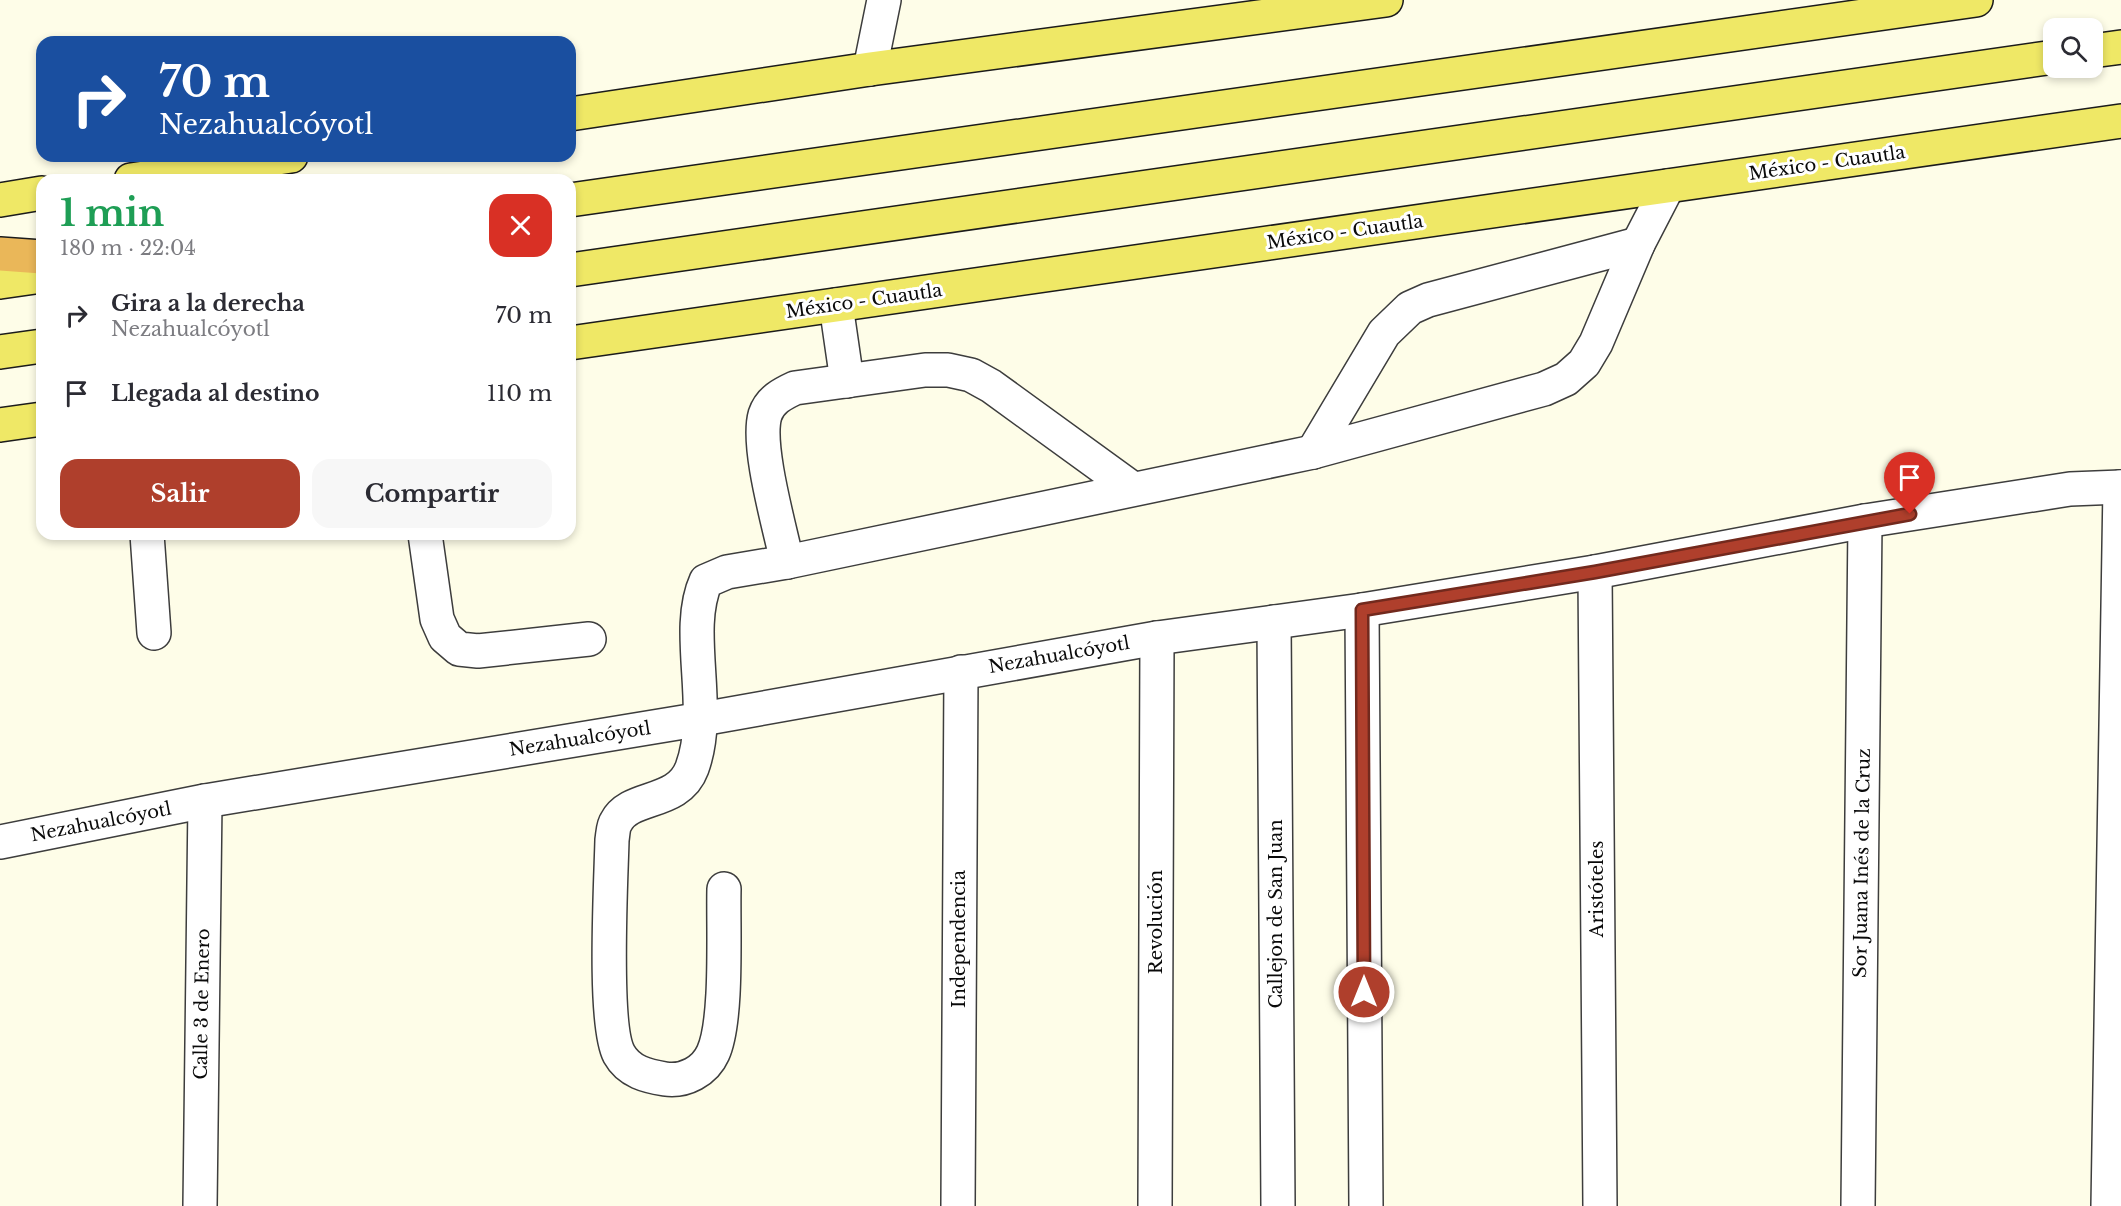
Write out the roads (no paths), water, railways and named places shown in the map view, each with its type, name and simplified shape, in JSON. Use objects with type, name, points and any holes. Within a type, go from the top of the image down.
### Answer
[{"type":"highway","points":[[0,254],[36,257]]},
{"type":"main road","points":[[576,113],[870,69],[1386,0]]},
{"type":"main road","points":[[576,199],[1976,0]]},
{"type":"main road","points":[[2103,49],[2121,47]]},
{"type":"main road","points":[[576,269],[2043,59]]},
{"type":"main road","name":"México - Cuautla","points":[[576,342],[2121,121]]},
{"type":"main road","points":[[171,174],[251,162]]},
{"type":"main road","points":[[0,200],[36,194]]},
{"type":"main road","points":[[0,282],[36,277]]},
{"type":"main road","points":[[0,352],[36,347]]},
{"type":"main road","points":[[0,425],[36,420]]},
{"type":"street","points":[[870,69],[884,0]]},
{"type":"street","points":[[724,889],[720,1029],[713,1054],[697,1074],[671,1080],[640,1074],[619,1054],[611,1021],[612,840],[616,821],[629,808],[673,793],[692,770],[702,719],[697,600],[706,581],[727,572],[787,562],[1313,452],[1544,389],[1566,379],[1584,363],[1596,343],[1638,244],[1668,186]]},
{"type":"street","points":[[1313,452],[1383,333],[1410,308],[1428,300],[1638,244]]},
{"type":"street","points":[[836,305],[847,381]]},
{"type":"street","points":[[787,562],[763,442],[765,415],[776,397],[795,388],[925,370],[948,370],[971,375],[991,386],[1133,489]]},
{"type":"street","points":[[2108,1206],[2121,487]]},
{"type":"street","name":"Nezahualcóyotl","points":[[0,842],[205,801],[702,719],[1157,638],[1362,610],[1595,572],[1865,521],[2070,489],[2121,487]]},
{"type":"street","name":"Sor Juana Inés de la Cruz","points":[[1858,1206],[1865,521]]},
{"type":"street","points":[[147,540],[154,633]]},
{"type":"street","points":[[427,540],[437,620],[445,637],[459,649],[478,651],[589,639]]},
{"type":"street","name":"Aristóteles","points":[[1595,572],[1600,1206]]},
{"type":"street","points":[[1362,610],[1366,1206]]},
{"type":"street","name":"Callejon de San Juan","points":[[1274,622],[1278,1206]]},
{"type":"street","name":"Revolución","points":[[1155,1206],[1157,638]]},
{"type":"street","name":"Independencia","points":[[958,1206],[961,672]]},
{"type":"street","name":"Calle 3 de Enero","points":[[200,1206],[205,801]]}]
